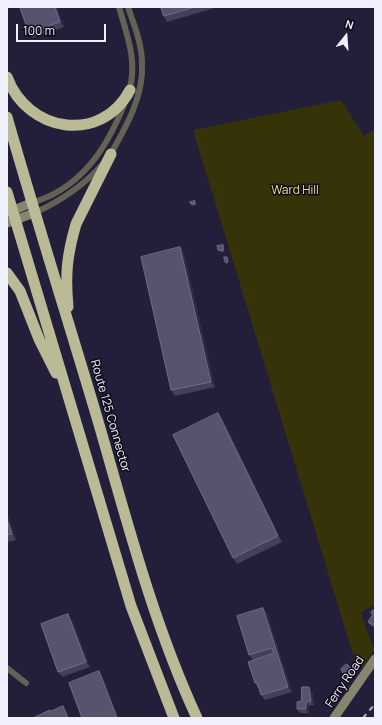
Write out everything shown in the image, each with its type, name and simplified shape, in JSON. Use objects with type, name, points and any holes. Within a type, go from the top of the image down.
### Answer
[{"type":"highway","points":[[7,76],[13,91],[28,109],[52,123],[66,126],[86,124],[104,118],[118,107],[130,90]]},
{"type":"highway","name":"Route 125 Connector","points":[[7,118],[150,593],[167,645],[198,718]]},
{"type":"highway","points":[[70,325],[66,279],[69,250],[76,224],[111,154]]},
{"type":"highway","points":[[7,192],[10,216],[68,396],[131,606],[174,718]]},
{"type":"highway","points":[[7,273],[20,291],[39,340],[68,396]]},
{"type":"street","points":[[33,208],[60,192],[88,169],[107,142],[130,90],[133,75],[133,58],[119,7]]},
{"type":"street","points":[[10,216],[60,201],[75,192],[111,154],[134,108],[141,79],[142,63],[140,46],[128,7]]},
{"type":"street","name":"Ferry Road","points":[[334,718],[375,659]]},
{"type":"street","points":[[7,668],[26,683]]},
{"type":"green space","name":"Ward Hill","points":[[341,100],[364,136],[375,129],[375,604],[361,613],[374,650],[363,668],[355,661],[193,130]]},
{"type":"building","points":[[20,7],[55,7],[60,22],[29,32]]},
{"type":"building","points":[[161,7],[195,7],[164,16]]},
{"type":"building","points":[[195,201],[195,204],[191,204],[190,202]]},
{"type":"building","points":[[223,245],[223,251],[218,250],[217,246]]},
{"type":"building","points":[[180,247],[211,382],[171,390],[141,257]]},
{"type":"building","points":[[224,257],[227,257],[228,262],[226,263]]},
{"type":"building","points":[[218,413],[278,536],[233,558],[173,435]]},
{"type":"building","points":[[7,519],[12,534],[7,535]]},
{"type":"building","points":[[263,608],[288,687],[261,695],[248,662],[274,653],[272,648],[249,655],[237,616]]},
{"type":"building","points":[[373,610],[375,612],[375,626],[368,622],[373,614],[371,613]]},
{"type":"building","points":[[68,614],[86,662],[58,672],[41,624]]},
{"type":"building","points":[[347,664],[353,671],[345,677],[341,669]]},
{"type":"building","points":[[99,671],[117,718],[82,718],[69,683]]},
{"type":"building","points":[[302,687],[309,687],[311,701],[306,702],[306,709],[297,709],[297,702],[301,701]]},
{"type":"building","points":[[63,706],[68,718],[33,718],[50,710],[51,711]]},
{"type":"railway","points":[[363,718],[375,704]]}]
